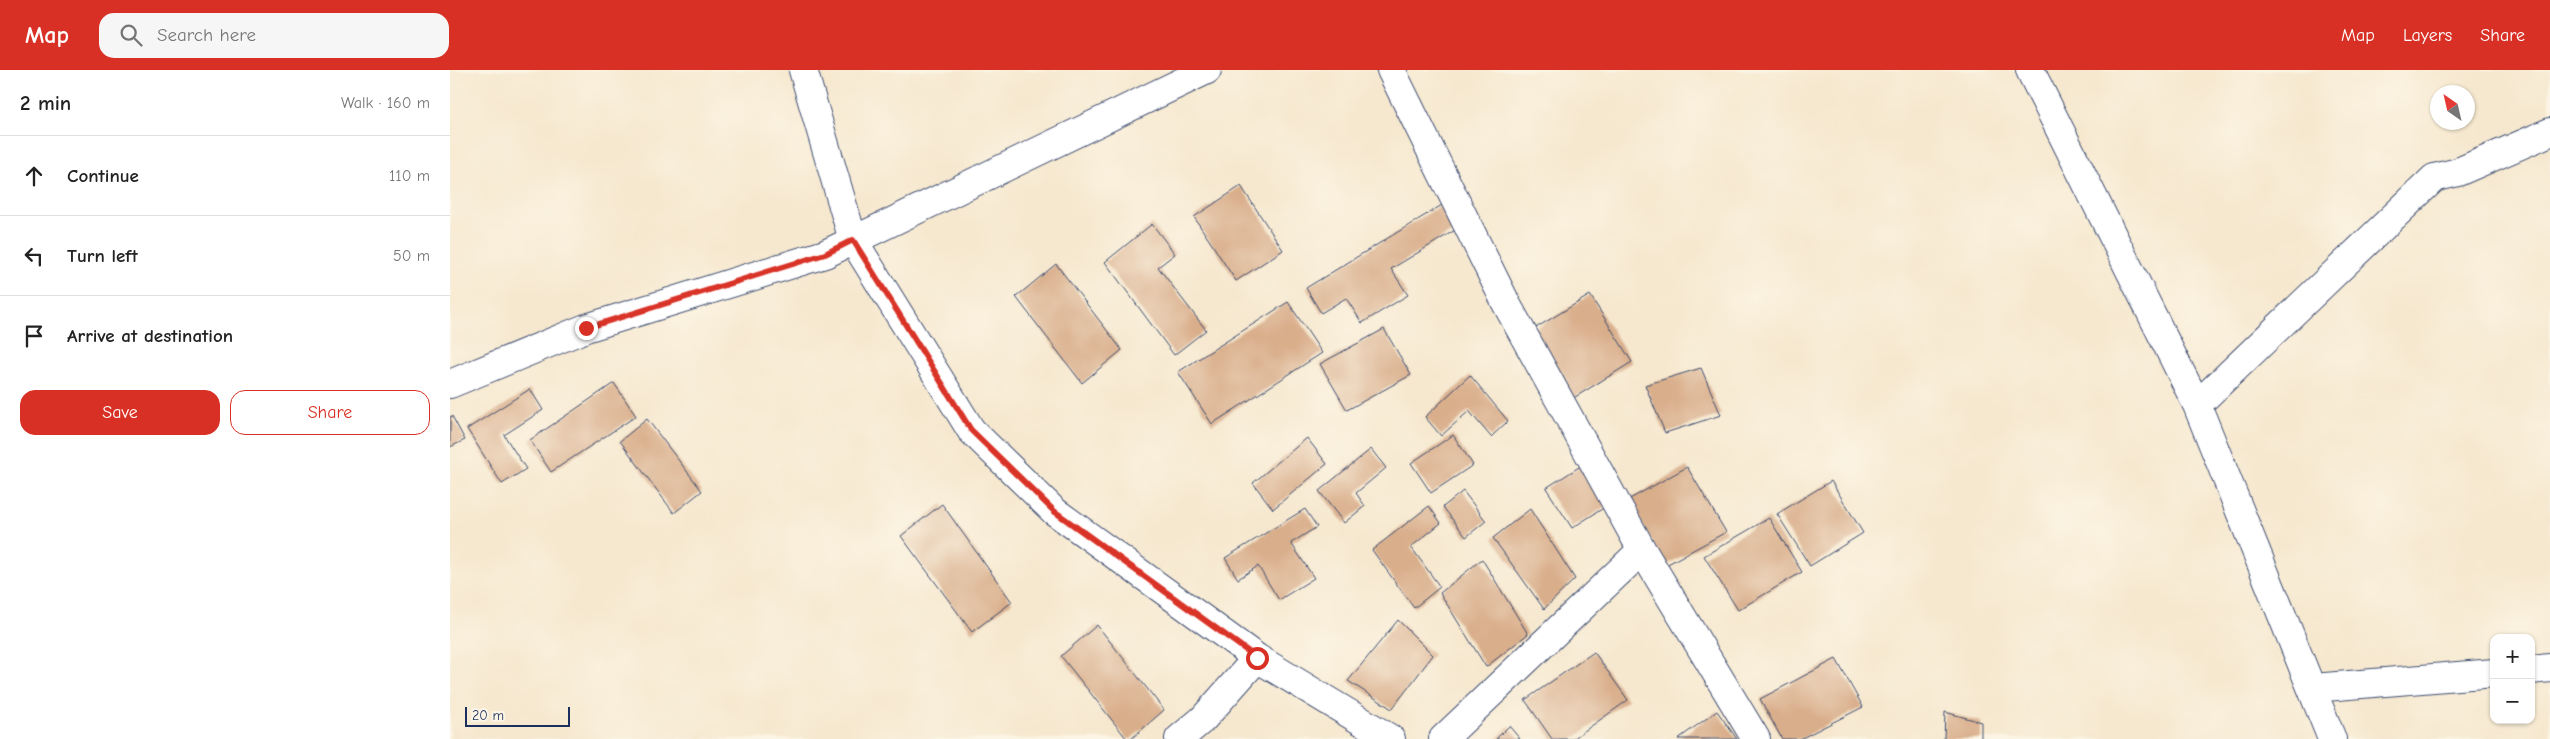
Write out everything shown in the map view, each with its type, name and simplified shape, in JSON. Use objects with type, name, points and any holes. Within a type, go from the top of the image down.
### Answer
[{"type":"street","points":[[803,70],[853,240],[971,430],[1054,511],[1257,658],[1391,739]]},
{"type":"street","points":[[450,384],[586,328],[825,254],[1207,70]]},
{"type":"street","points":[[1391,70],[1507,305],[1642,550],[1756,739]]},
{"type":"street","points":[[2030,70],[2197,405],[2332,739]]},
{"type":"street","points":[[2197,405],[2434,178],[2458,172],[2550,132]]},
{"type":"street","points":[[1443,739],[1642,550]]},
{"type":"street","points":[[1179,739],[1203,720],[1257,658]]},
{"type":"street","points":[[2535,670],[2550,668]]},
{"type":"street","points":[[2313,688],[2490,673]]},
{"type":"building","points":[[1241,186],[1283,250],[1236,281],[1194,217]]},
{"type":"building","points":[[1442,205],[1457,229],[1391,269],[1408,295],[1362,323],[1346,298],[1321,313],[1306,288]]},
{"type":"building","points":[[1152,224],[1175,254],[1158,267],[1206,330],[1174,355],[1105,262]]},
{"type":"building","points":[[1056,264],[1122,350],[1082,383],[1016,297]]},
{"type":"building","points":[[1590,295],[1632,362],[1572,399],[1529,332]]},
{"type":"building","points":[[1288,302],[1322,353],[1212,424],[1178,372]]},
{"type":"building","points":[[1384,329],[1411,375],[1347,410],[1320,364]]},
{"type":"building","points":[[1701,368],[1721,415],[1665,433],[1645,385]]},
{"type":"building","points":[[1470,375],[1508,421],[1491,437],[1469,411],[1441,436],[1425,417]]},
{"type":"building","points":[[614,383],[636,416],[551,472],[530,440]]},
{"type":"building","points":[[530,389],[543,410],[504,435],[526,469],[502,484],[467,429]]},
{"type":"building","points":[[452,416],[465,440],[450,447],[450,417]]},
{"type":"building","points":[[647,419],[702,491],[674,513],[620,441]]},
{"type":"building","points":[[1453,435],[1473,465],[1431,493],[1411,463]]},
{"type":"building","points":[[1307,438],[1327,464],[1273,509],[1253,483]]},
{"type":"building","points":[[1371,449],[1386,468],[1356,493],[1365,506],[1344,523],[1319,491]]},
{"type":"building","points":[[1587,462],[1613,502],[1572,528],[1546,488]]},
{"type":"building","points":[[1687,467],[1726,532],[1666,565],[1628,500]]},
{"type":"building","points":[[1831,481],[1863,533],[1810,566],[1777,514]]},
{"type":"building","points":[[1463,491],[1486,521],[1466,537],[1443,507]]},
{"type":"building","points":[[942,504],[1012,602],[972,632],[901,536]]},
{"type":"building","points":[[1429,506],[1441,523],[1411,547],[1440,587],[1414,608],[1372,550]]},
{"type":"building","points":[[1305,509],[1317,527],[1291,543],[1314,578],[1279,600],[1258,566],[1238,579],[1225,558]]},
{"type":"building","points":[[1530,509],[1575,579],[1544,609],[1493,538]]},
{"type":"building","points":[[1769,518],[1802,572],[1738,610],[1704,556]]},
{"type":"building","points":[[1482,559],[1528,634],[1486,667],[1440,593]]},
{"type":"building","points":[[1398,620],[1433,655],[1392,709],[1348,681]]},
{"type":"building","points":[[1097,625],[1164,710],[1131,739],[1127,739],[1061,656]]},
{"type":"building","points":[[1594,652],[1628,700],[1573,739],[1552,739],[1525,700]]},
{"type":"building","points":[[1836,659],[1863,707],[1800,739],[1782,739],[1760,699]]},
{"type":"building","points":[[1717,711],[1737,739],[1678,739]]},
{"type":"building","points":[[1945,712],[1981,722],[1981,739],[1944,739]]},
{"type":"building","points":[[1509,726],[1520,739],[1496,739]]},
{"type":"route","points":[[586,328],[825,254],[853,240],[971,430],[1054,511],[1257,658]]}]
